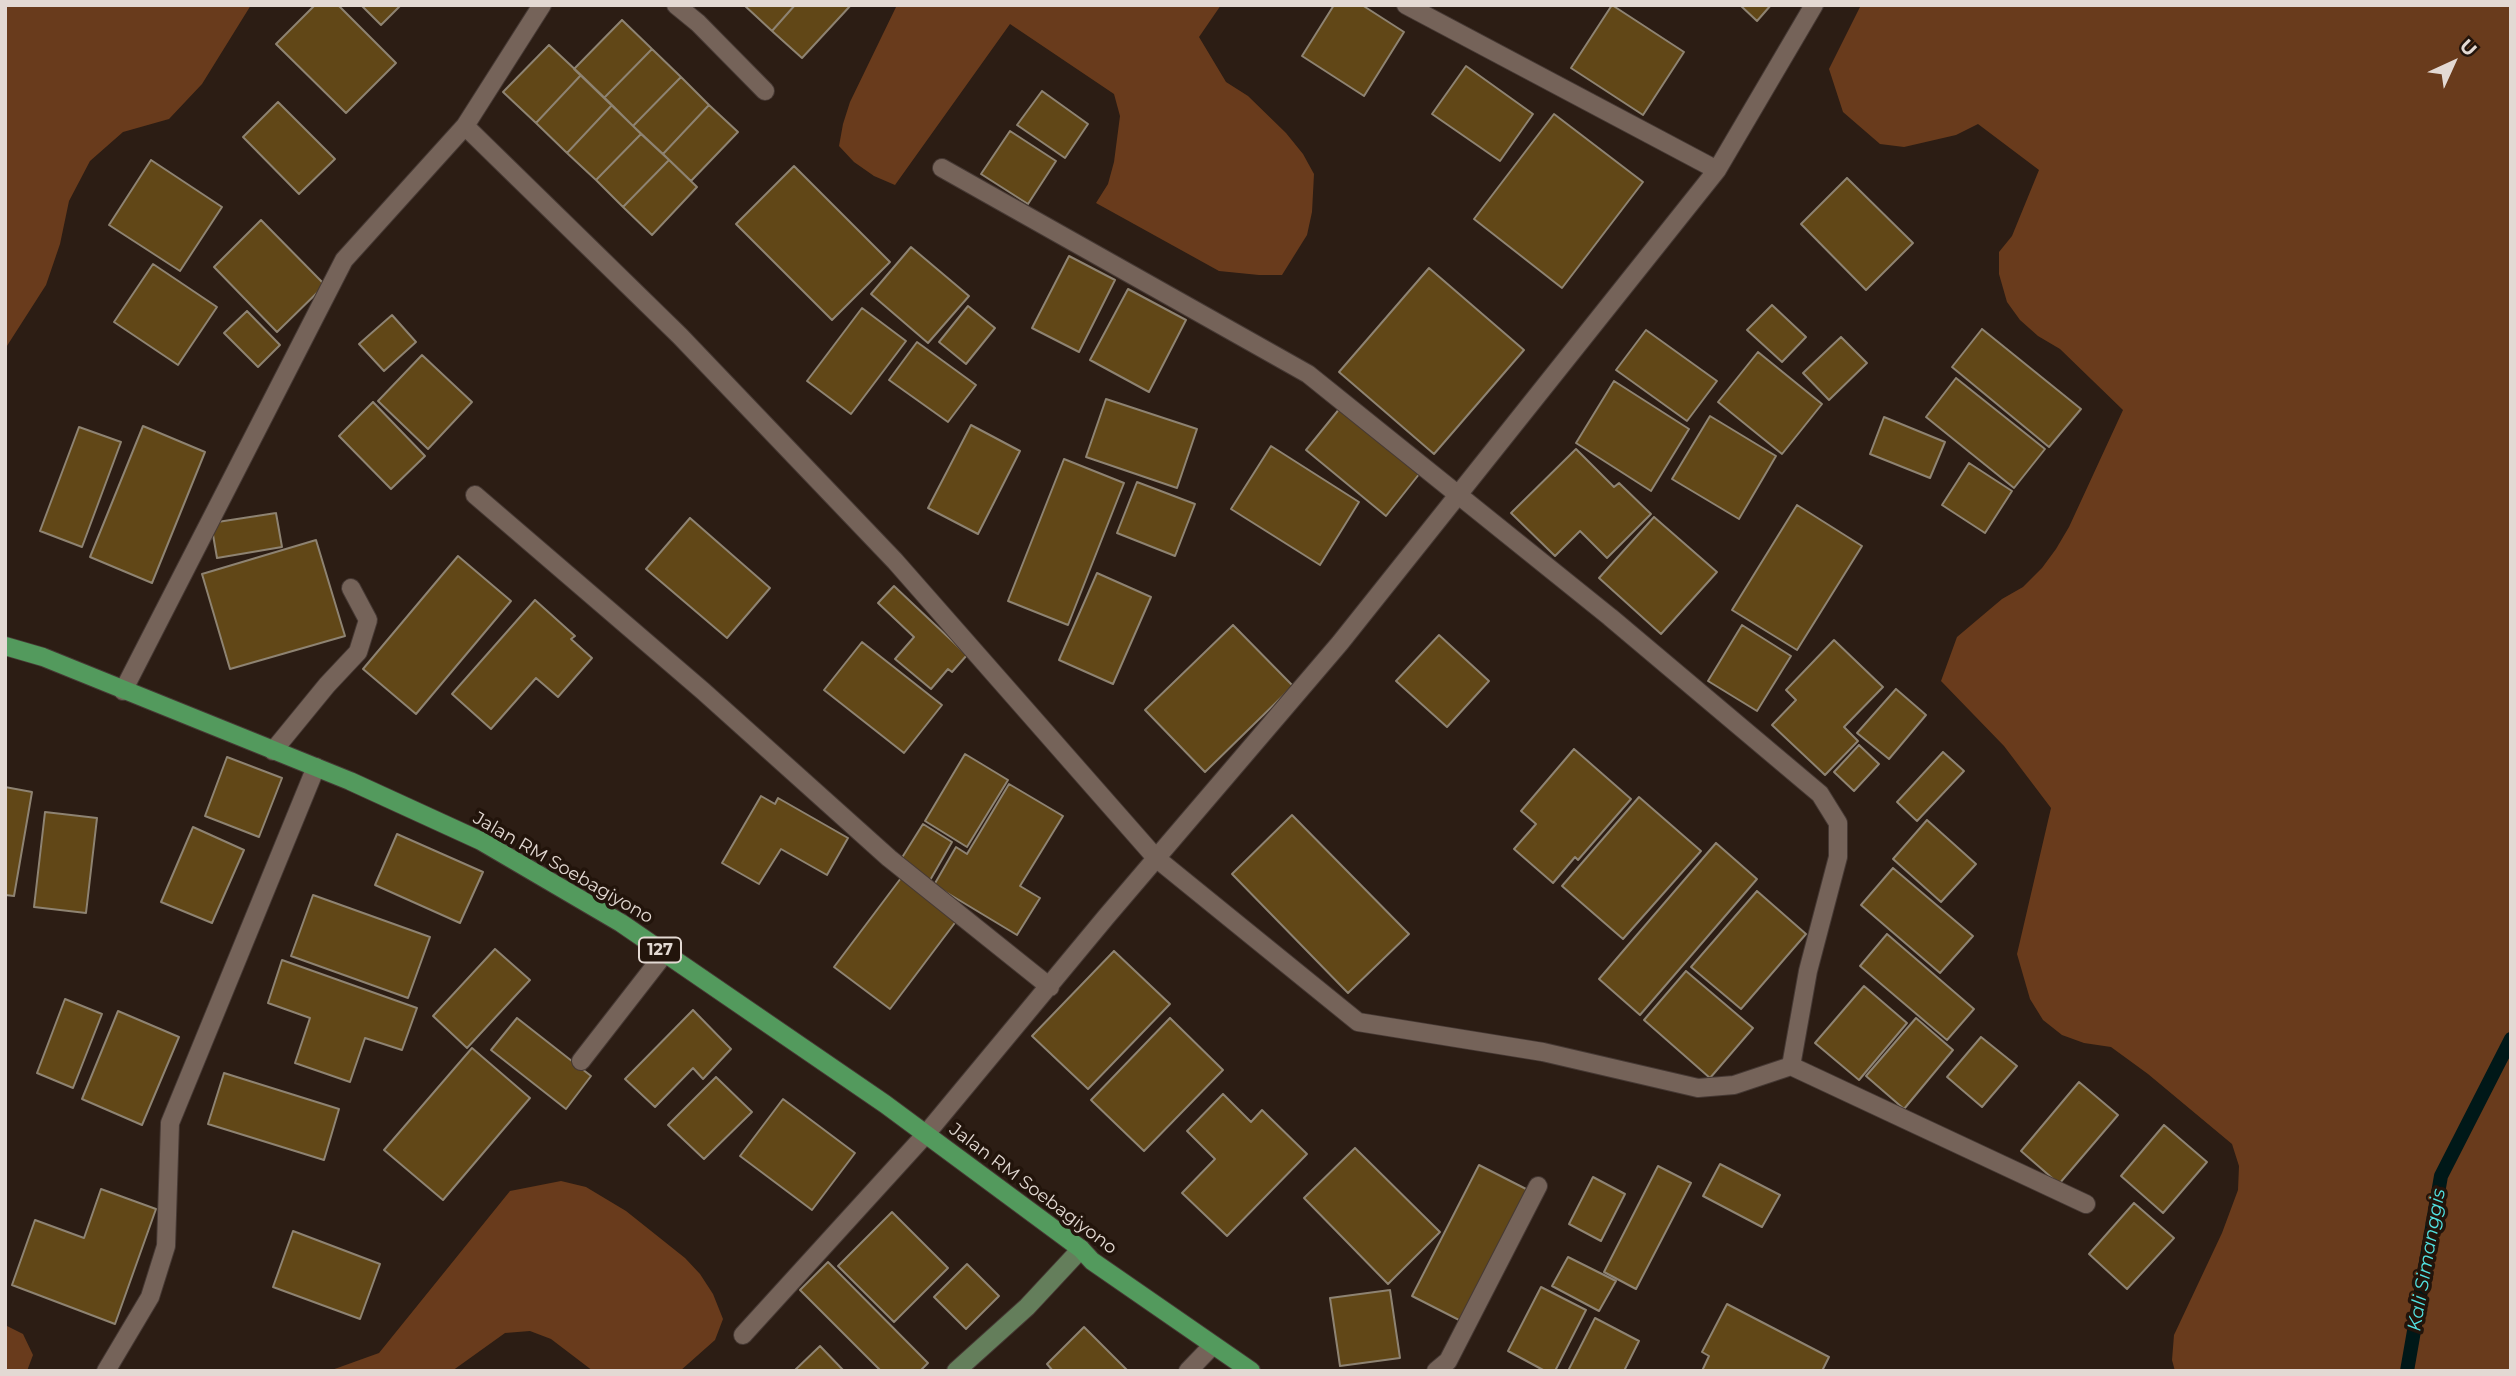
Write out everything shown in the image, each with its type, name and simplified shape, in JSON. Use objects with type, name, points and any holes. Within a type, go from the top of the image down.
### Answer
[{"type":"main road","name":"Jalan RM Soebagiyono","points":[[5,646],[43,657],[316,767],[481,841],[621,923],[926,1134],[1081,1249],[1092,1261],[1251,1371]]},
{"type":"street","points":[[123,691],[344,260],[464,126],[542,5]]},
{"type":"street","points":[[676,5],[698,23],[765,91]]},
{"type":"street","points":[[1406,5],[1717,170]]},
{"type":"street","points":[[743,1335],[926,1134],[1340,643],[1717,170],[1814,5]]},
{"type":"street","points":[[464,126],[680,336],[895,561],[1156,858],[1358,1022],[1543,1052],[1698,1088],[1734,1085],[1791,1066],[2086,1204]]},
{"type":"street","points":[[942,167],[1308,374],[1610,617],[1820,794],[1838,823],[1838,857],[1808,971],[1791,1066]]},
{"type":"street","points":[[475,495],[703,691],[889,858],[1050,986]]},
{"type":"street","points":[[273,751],[358,652],[368,620],[351,588]]},
{"type":"street","points":[[106,1371],[150,1297],[166,1246],[170,1123],[316,767]]},
{"type":"street","points":[[581,1061],[664,953]]},
{"type":"street","points":[[1436,1371],[1448,1361],[1538,1186]]},
{"type":"street","points":[[956,1371],[1027,1307],[1081,1249]]},
{"type":"street","points":[[1188,1371],[1213,1345]]},
{"type":"shaded area","points":[[5,5],[251,5],[202,84],[169,119],[123,132],[90,161],[69,201],[60,244],[46,285],[5,349]]},
{"type":"shaded area","points":[[897,5],[1221,5],[1199,37],[1226,82],[1248,96],[1286,133],[1303,154],[1314,174],[1312,212],[1307,235],[1282,275],[1219,271],[1096,203],[1108,184],[1114,162],[1120,116],[1114,94],[1010,24],[895,185],[874,176],[854,162],[839,146],[843,124],[850,102]]},
{"type":"shaded area","points":[[1861,5],[2511,5],[2511,1371],[2175,1371],[2172,1360],[2174,1335],[2222,1233],[2238,1190],[2239,1166],[2232,1144],[2111,1047],[2084,1043],[2062,1035],[2043,1020],[2030,999],[2017,954],[2051,808],[2004,746],[1941,681],[1957,637],[2002,599],[2023,587],[2056,549],[2069,527],[2123,410],[2060,349],[2038,336],[2020,320],[2007,302],[1999,274],[1999,252],[2012,236],[2039,170],[1978,124],[1956,135],[1904,147],[1880,144],[1843,112],[1829,69]]},
{"type":"shaded area","points":[[561,1181],[586,1187],[626,1211],[685,1258],[713,1294],[723,1319],[715,1340],[680,1371],[593,1371],[551,1339],[530,1331],[505,1333],[452,1371],[329,1371],[379,1353],[510,1191]]},
{"type":"shaded area","points":[[5,1325],[23,1334],[33,1355],[27,1371],[5,1371]]},
{"type":"building","points":[[315,5],[338,5],[396,63],[346,113],[276,44]]},
{"type":"building","points":[[361,5],[401,5],[381,25]]},
{"type":"building","points":[[744,5],[795,5],[772,31]]},
{"type":"building","points":[[795,5],[851,5],[802,58],[772,31]]},
{"type":"building","points":[[1334,5],[1362,5],[1404,32],[1364,96],[1302,56]]},
{"type":"building","points":[[1612,5],[1684,52],[1643,115],[1571,68]]},
{"type":"building","points":[[1740,5],[1771,5],[1757,21]]},
{"type":"building","points":[[622,20],[652,49],[604,98],[574,69]]},
{"type":"building","points":[[549,45],[581,75],[536,123],[503,92]]},
{"type":"building","points":[[652,49],[681,77],[633,126],[604,98]]},
{"type":"building","points":[[1466,66],[1533,114],[1500,161],[1432,114]]},
{"type":"building","points":[[581,75],[612,105],[567,153],[536,123]]},
{"type":"building","points":[[681,77],[709,105],[663,154],[633,126]]},
{"type":"building","points":[[1042,91],[1088,124],[1065,158],[1017,125]]},
{"type":"building","points":[[278,102],[335,159],[299,194],[243,137]]},
{"type":"building","points":[[612,105],[641,134],[596,180],[567,153]]},
{"type":"building","points":[[709,105],[738,132],[691,181],[663,154]]},
{"type":"building","points":[[1554,114],[1643,182],[1562,288],[1474,219]]},
{"type":"building","points":[[1010,131],[1056,161],[1028,204],[981,174]]},
{"type":"building","points":[[641,134],[669,160],[623,207],[596,180]]},
{"type":"building","points":[[151,160],[222,207],[180,271],[109,225]]},
{"type":"building","points":[[669,160],[697,187],[652,235],[623,207]]},
{"type":"building","points":[[794,166],[890,262],[832,320],[736,224]]},
{"type":"building","points":[[1847,178],[1913,243],[1866,290],[1801,224]]},
{"type":"building","points":[[261,220],[325,285],[277,332],[214,267]]},
{"type":"building","points":[[911,247],[969,296],[928,343],[871,294]]},
{"type":"building","points":[[1069,256],[1115,280],[1079,352],[1032,328]]},
{"type":"building","points":[[153,264],[217,307],[178,365],[114,322]]},
{"type":"building","points":[[1429,268],[1524,350],[1434,454],[1339,372]]},
{"type":"building","points":[[1128,289],[1186,320],[1149,392],[1090,360]]},
{"type":"building","points":[[1772,305],[1806,337],[1782,362],[1747,330]]},
{"type":"building","points":[[968,306],[995,328],[966,364],[939,342]]},
{"type":"building","points":[[862,308],[906,341],[851,414],[807,381]]},
{"type":"building","points":[[247,311],[280,345],[258,367],[224,333]]},
{"type":"building","points":[[392,315],[416,342],[384,371],[359,344]]},
{"type":"building","points":[[1982,329],[2081,409],[2049,447],[1952,367]]},
{"type":"building","points":[[1646,330],[1717,381],[1687,421],[1616,370]]},
{"type":"building","points":[[1841,337],[1867,363],[1829,400],[1803,373]]},
{"type":"building","points":[[917,342],[976,385],[948,422],[889,380]]},
{"type":"building","points":[[1758,352],[1822,404],[1782,454],[1718,402]]},
{"type":"building","points":[[422,355],[472,402],[428,449],[378,401]]},
{"type":"building","points":[[1956,378],[2045,449],[2014,488],[1926,417]]},
{"type":"building","points":[[1614,381],[1689,429],[1651,491],[1576,443]]},
{"type":"building","points":[[1106,399],[1197,429],[1177,488],[1086,457]]},
{"type":"building","points":[[373,402],[425,456],[391,489],[339,436]]},
{"type":"building","points":[[1340,408],[1420,473],[1386,516],[1306,450]]},
{"type":"building","points":[[1710,416],[1776,456],[1739,519],[1672,479]]},
{"type":"building","points":[[1884,417],[1945,442],[1930,478],[1870,454]]},
{"type":"building","points":[[971,425],[1020,451],[978,534],[928,508]]},
{"type":"building","points":[[143,426],[205,452],[152,583],[90,557]]},
{"type":"building","points":[[79,427],[121,442],[82,547],[40,531]]},
{"type":"building","points":[[1271,446],[1359,502],[1320,565],[1231,509]]},
{"type":"building","points":[[1576,449],[1614,487],[1619,483],[1651,514],[1607,558],[1580,531],[1555,556],[1511,513]]},
{"type":"building","points":[[1064,459],[1124,483],[1068,625],[1008,601]]},
{"type":"building","points":[[1969,463],[2012,491],[1985,533],[1942,505]]},
{"type":"building","points":[[1137,482],[1195,504],[1175,556],[1117,533]]},
{"type":"building","points":[[1797,505],[1862,546],[1797,650],[1732,610]]},
{"type":"building","points":[[276,513],[282,547],[217,558],[211,523]]},
{"type":"building","points":[[1654,517],[1717,572],[1661,634],[1599,578]]},
{"type":"building","points":[[690,518],[770,588],[727,638],[646,569]]},
{"type":"building","points":[[316,540],[345,636],[230,669],[202,574]]},
{"type":"building","points":[[458,556],[511,601],[416,714],[363,669]]},
{"type":"building","points":[[1097,573],[1151,597],[1113,684],[1059,660]]},
{"type":"building","points":[[894,586],[967,655],[952,672],[948,669],[931,689],[895,659],[914,637],[878,603]]},
{"type":"building","points":[[535,600],[575,636],[571,639],[592,658],[558,697],[536,678],[491,729],[452,694]]},
{"type":"building","points":[[1233,625],[1293,686],[1205,772],[1145,710]]},
{"type":"building","points":[[1742,625],[1791,656],[1757,711],[1708,681]]},
{"type":"building","points":[[1439,635],[1489,681],[1447,727],[1396,681]]},
{"type":"building","points":[[1834,640],[1883,687],[1844,727],[1858,741],[1825,775],[1772,725],[1796,700],[1786,690]]},
{"type":"building","points":[[862,642],[942,705],[904,753],[824,690]]},
{"type":"building","points":[[1896,689],[1926,715],[1889,759],[1857,733]]},
{"type":"building","points":[[1859,745],[1879,764],[1854,791],[1834,772]]},
{"type":"building","points":[[1574,749],[1631,799],[1578,860],[1575,857],[1553,883],[1514,849],[1536,824],[1521,811]]},
{"type":"building","points":[[1943,752],[1964,771],[1917,821],[1897,802]]},
{"type":"building","points":[[965,754],[1008,780],[967,847],[925,821]]},
{"type":"building","points":[[227,757],[282,778],[259,837],[205,816]]},
{"type":"building","points":[[1009,784],[1063,816],[1020,886],[1040,898],[1017,935],[934,885],[956,847],[967,854]]},
{"type":"building","points":[[5,787],[32,792],[14,896],[5,895]]},
{"type":"building","points":[[761,796],[775,804],[778,798],[848,838],[827,875],[781,849],[759,884],[722,863]]},
{"type":"building","points":[[1639,797],[1701,851],[1623,939],[1562,886]]},
{"type":"building","points":[[45,812],[97,818],[86,913],[34,907]]},
{"type":"building","points":[[1292,815],[1409,934],[1348,993],[1232,874]]},
{"type":"building","points":[[1927,820],[1976,864],[1941,902],[1893,859]]},
{"type":"building","points":[[923,824],[952,842],[929,882],[898,864]]},
{"type":"building","points":[[193,827],[244,850],[212,923],[161,902]]},
{"type":"building","points":[[397,834],[483,872],[460,923],[375,885]]},
{"type":"building","points":[[1716,843],[1757,879],[1640,1015],[1599,979]]},
{"type":"building","points":[[1893,868],[1973,936],[1940,973],[1861,905]]},
{"type":"building","points":[[901,878],[957,920],[890,1009],[834,967]]},
{"type":"building","points":[[1757,891],[1806,934],[1741,1009],[1691,967]]},
{"type":"building","points":[[313,895],[430,937],[408,998],[291,956]]},
{"type":"building","points":[[1887,934],[1974,1009],[1947,1040],[1860,966]]},
{"type":"building","points":[[495,949],[530,980],[467,1048],[433,1016]]},
{"type":"building","points":[[1114,951],[1170,1004],[1088,1089],[1032,1036]]},
{"type":"building","points":[[282,960],[417,1008],[402,1050],[365,1038],[350,1082],[295,1063],[310,1018],[268,1003]]},
{"type":"building","points":[[1686,971],[1753,1028],[1710,1078],[1644,1020]]},
{"type":"building","points":[[1864,986],[1907,1023],[1859,1080],[1815,1043]]},
{"type":"building","points":[[65,999],[102,1014],[73,1088],[37,1073]]},
{"type":"building","points":[[693,1010],[731,1049],[703,1079],[693,1068],[655,1107],[625,1079]]},
{"type":"building","points":[[118,1011],[179,1037],[142,1125],[82,1099]]},
{"type":"building","points":[[517,1018],[591,1076],[566,1109],[491,1050]]},
{"type":"building","points":[[1170,1018],[1223,1070],[1144,1151],[1091,1100]]},
{"type":"building","points":[[1916,1018],[1953,1050],[1904,1109],[1866,1076]]},
{"type":"building","points":[[1981,1037],[2017,1066],[1982,1107],[1947,1077]]},
{"type":"building","points":[[472,1048],[530,1098],[443,1200],[384,1150]]},
{"type":"building","points":[[224,1073],[339,1109],[324,1160],[208,1124]]},
{"type":"building","points":[[716,1077],[752,1112],[704,1159],[668,1125]]},
{"type":"building","points":[[2079,1082],[2118,1115],[2059,1184],[2021,1151]]},
{"type":"building","points":[[1223,1094],[1251,1122],[1262,1110],[1307,1154],[1227,1236],[1182,1193],[1215,1159],[1187,1131]]},
{"type":"building","points":[[783,1099],[855,1153],[812,1210],[740,1156]]},
{"type":"building","points":[[2164,1125],[2207,1162],[2163,1213],[2121,1176]]},
{"type":"building","points":[[1355,1148],[1440,1232],[1388,1284],[1304,1198]]},
{"type":"building","points":[[1720,1164],[1780,1195],[1762,1227],[1703,1196]]},
{"type":"building","points":[[1479,1165],[1530,1191],[1463,1322],[1412,1296]]},
{"type":"building","points":[[1658,1166],[1691,1183],[1636,1289],[1604,1272]]},
{"type":"building","points":[[1593,1177],[1625,1194],[1601,1241],[1569,1224]]},
{"type":"building","points":[[101,1189],[156,1209],[115,1324],[12,1285],[35,1220],[84,1238]]},
{"type":"building","points":[[2134,1203],[2174,1238],[2127,1289],[2089,1254]]},
{"type":"building","points":[[892,1212],[948,1268],[894,1322],[838,1266]]},
{"type":"building","points":[[293,1231],[380,1264],[360,1319],[273,1287]]},
{"type":"building","points":[[1568,1257],[1616,1281],[1599,1311],[1552,1286]]},
{"type":"building","points":[[828,1262],[928,1363],[920,1371],[881,1371],[800,1290]]},
{"type":"building","points":[[967,1264],[999,1296],[966,1329],[934,1297]]},
{"type":"building","points":[[1541,1287],[1586,1310],[1555,1371],[1545,1371],[1508,1351]]},
{"type":"building","points":[[1390,1290],[1400,1358],[1340,1366],[1330,1298]]},
{"type":"building","points":[[1727,1304],[1829,1357],[1822,1371],[1702,1371],[1709,1356],[1702,1352]]},
{"type":"building","points":[[1595,1318],[1639,1341],[1624,1371],[1568,1371]]},
{"type":"building","points":[[1084,1327],[1128,1371],[1053,1371],[1047,1364]]},
{"type":"building","points":[[820,1346],[844,1371],[794,1371]]},
{"type":"waterway","name":"Kali Simanggis","points":[[2407,1371],[2441,1176],[2511,1039]]}]
